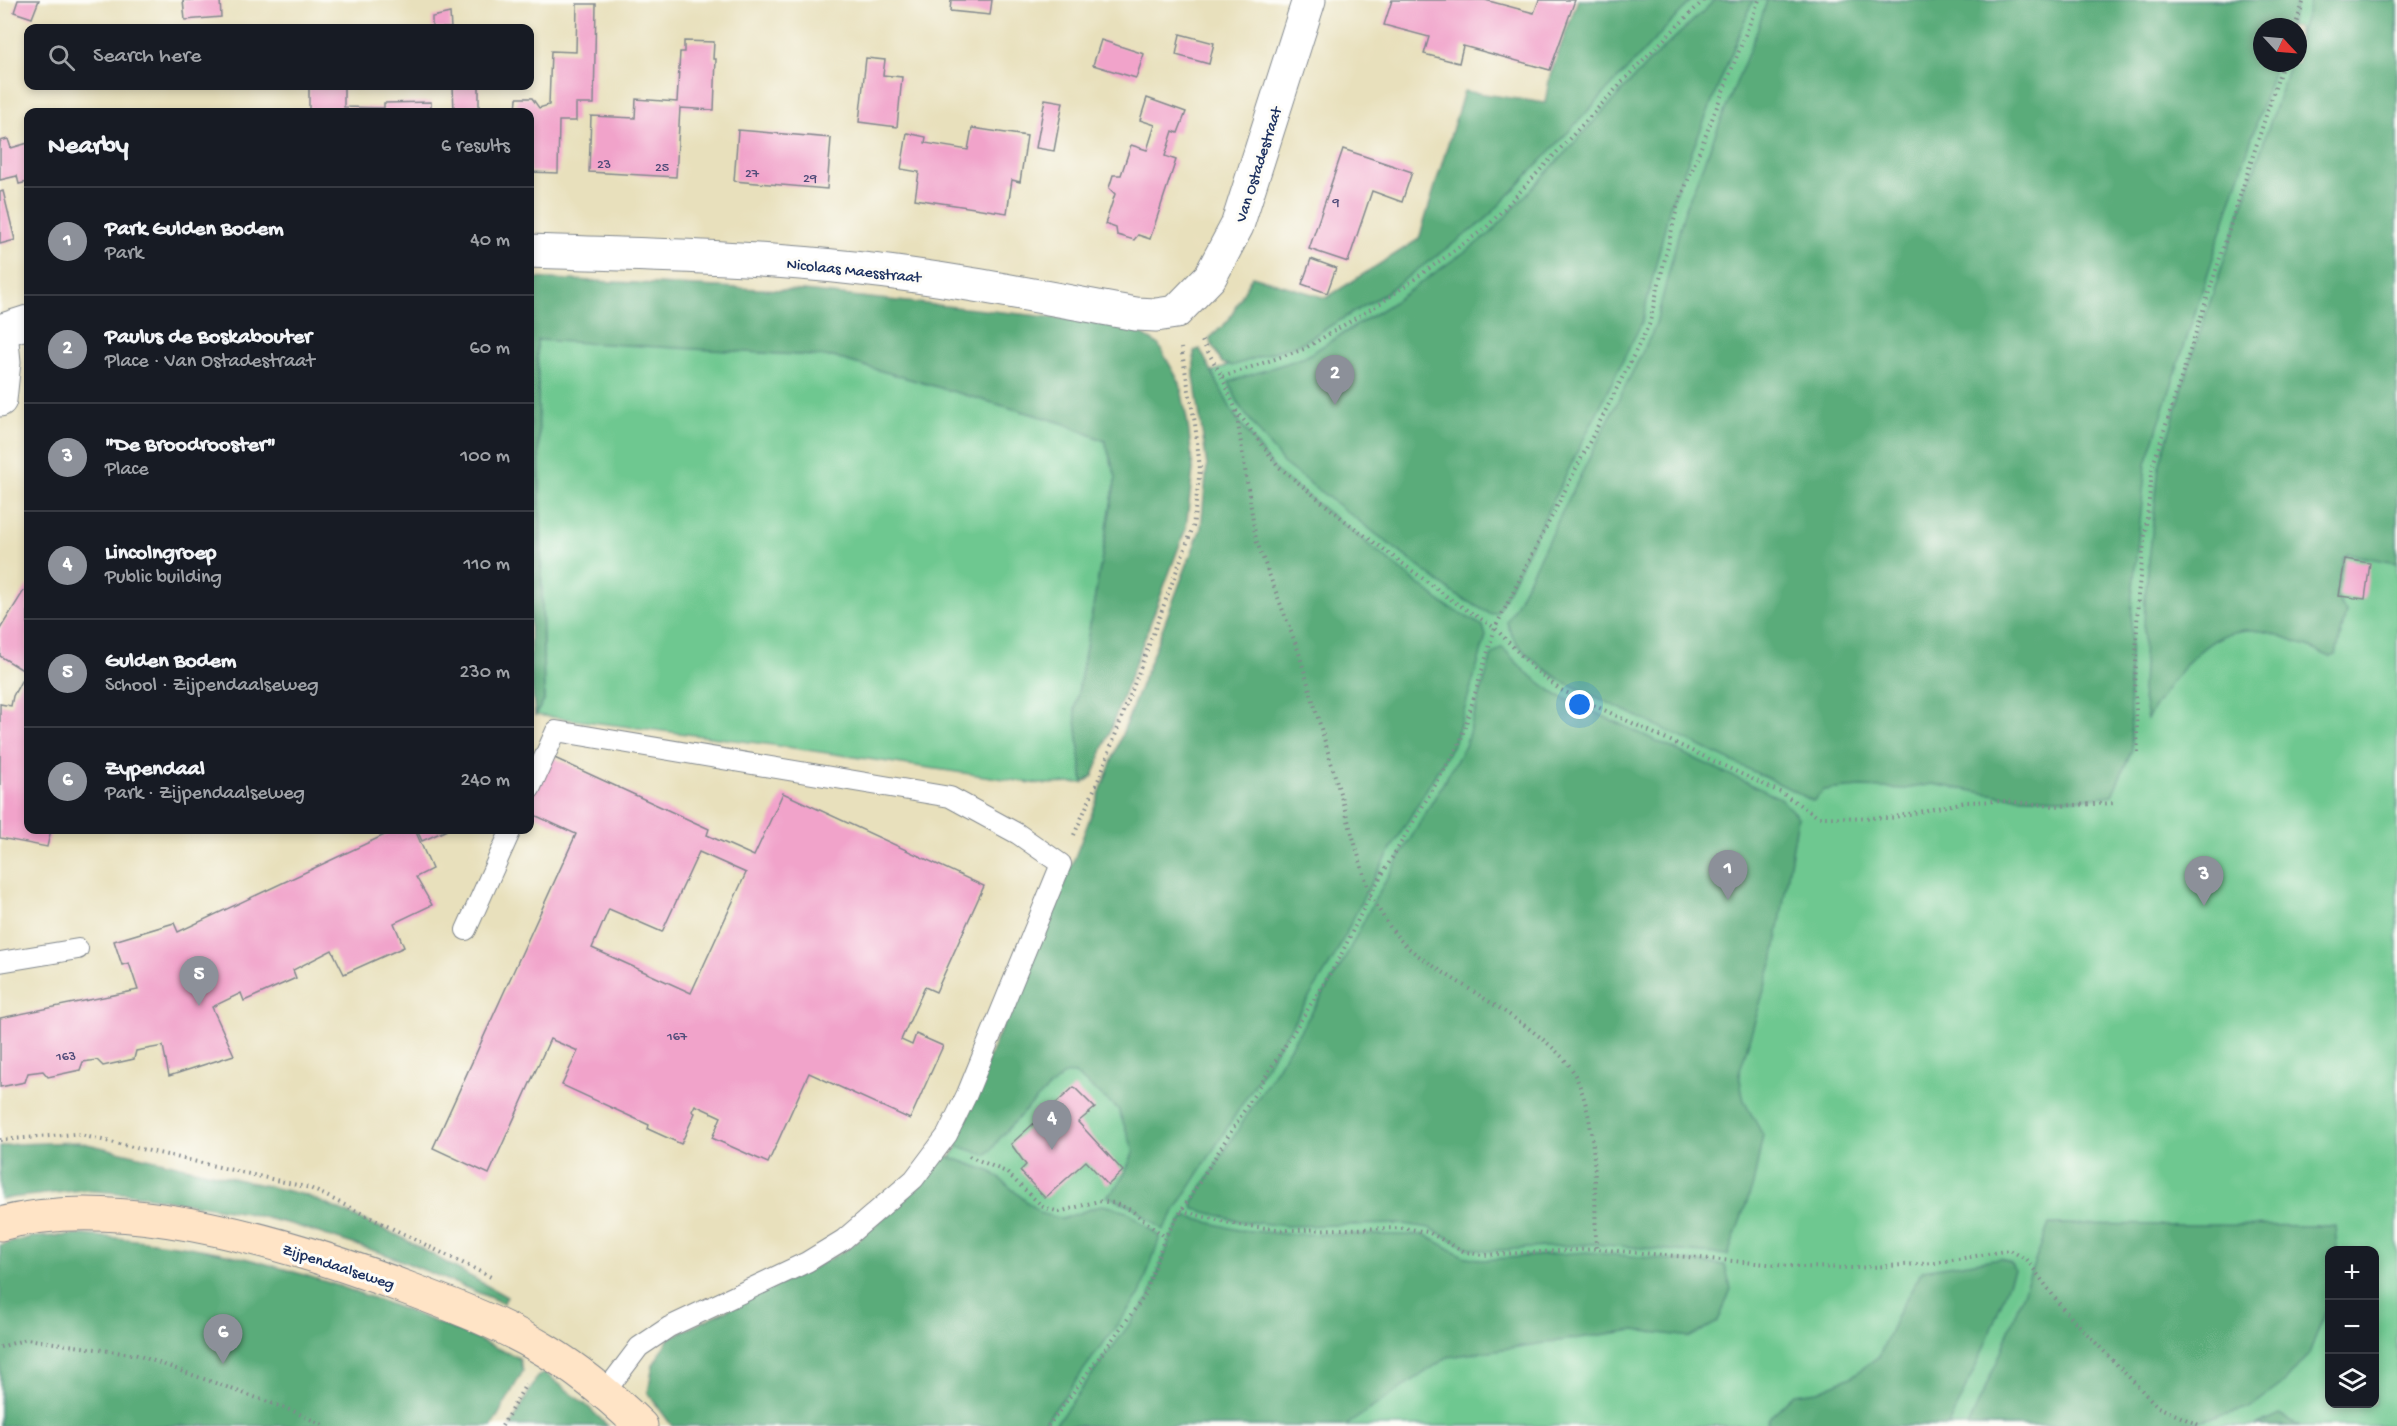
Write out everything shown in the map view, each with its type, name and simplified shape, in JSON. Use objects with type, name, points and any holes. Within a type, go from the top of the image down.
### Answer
[{"type":"main road","name":"Zijpendaalseweg","points":[[0,1224],[30,1216],[83,1214],[133,1217],[244,1235],[356,1268],[443,1301],[545,1350],[604,1392],[642,1426]]},
{"type":"street","name":"Van Ostadestraat","points":[[1176,312],[1210,278],[1237,226],[1309,0]]},
{"type":"street","name":"Nicolaas Maesstraat","points":[[534,250],[747,259],[851,267],[924,276],[1136,314],[1156,315],[1176,312]]},
{"type":"street","points":[[0,400],[4,362],[0,331],[24,323]]},
{"type":"lane","points":[[534,780],[556,731],[950,797],[1018,834],[1061,864],[967,1094],[940,1146],[914,1179],[843,1240],[807,1262],[669,1327],[639,1347],[604,1392]]},
{"type":"lane","points":[[466,930],[509,834]]},
{"type":"lane","points":[[0,962],[78,949]]},
{"type":"path","points":[[1222,377],[1304,349],[1384,301],[1487,227],[1641,62],[1704,0]]},
{"type":"path","points":[[1048,1426],[1144,1297],[1165,1237],[1338,961],[1370,895],[1460,743],[1495,628],[1649,325],[1677,208],[1759,0]]},
{"type":"path","points":[[2298,18],[2304,0]]},
{"type":"path","points":[[2138,752],[2135,692],[2138,595],[2153,465],[2280,72]]},
{"type":"path","points":[[1176,312],[1205,345],[1236,410],[1279,467],[1425,581],[1495,628],[1533,668],[1559,689],[1782,793],[1818,817],[1890,818],[1965,802],[2006,801],[2053,806],[2116,803]]},
{"type":"path","points":[[1061,864],[1100,776],[1193,527],[1200,469],[1176,312]]},
{"type":"path","points":[[1236,410],[1256,540],[1298,650],[1370,895],[1388,925],[1409,949],[1542,1038],[1573,1072],[1591,1122],[1596,1248]]},
{"type":"path","points":[[940,1146],[1006,1172],[1043,1207],[1059,1212],[1098,1201],[1114,1203],[1131,1210],[1165,1237]]},
{"type":"path","points":[[1181,1211],[1238,1225],[1287,1230],[1404,1228],[1428,1232],[1465,1252],[1482,1255],[1596,1248],[1802,1267],[1855,1268],[1935,1263],[2010,1250],[2027,1260],[2063,1309],[2158,1407],[2201,1426]]},
{"type":"path","points":[[0,1347],[27,1339],[137,1354],[293,1411],[325,1426]]},
{"type":"path","points":[[502,1426],[545,1350]]},
{"type":"green space","points":[[1578,0],[1692,0],[1483,222],[1381,296],[1303,342],[1232,366],[1222,363],[1209,339],[1228,321],[1252,276],[1326,298],[1419,239],[1464,91],[1545,103],[1550,75]]},
{"type":"green space","points":[[1590,0],[2397,0],[2397,1426],[701,1426],[911,1210],[958,1147],[1161,654],[1205,526],[1216,465],[1204,375],[1295,339],[1425,242],[1534,136]]},
{"type":"green space","points":[[1715,0],[1753,0],[1670,206],[1642,322],[1497,613],[1490,614],[1456,595],[1283,463],[1240,407],[1229,382],[1305,357],[1386,307],[1490,234],[1645,66]]},
{"type":"green space","points":[[1767,0],[2298,0],[2292,18],[2253,18],[2253,72],[2273,72],[2146,464],[2132,597],[2129,692],[2132,750],[2112,795],[2079,799],[2002,796],[1932,784],[1905,789],[1861,787],[1824,790],[1813,801],[1562,681],[1529,656],[1510,631],[1507,622],[1655,327],[1684,212],[1757,31]]},
{"type":"green space","points":[[2311,0],[2397,0],[2397,563],[2348,554],[2343,558],[2336,595],[2346,612],[2336,655],[2331,657],[2288,639],[2261,631],[2242,630],[2224,635],[2208,644],[2193,657],[2167,688],[2147,719],[2142,692],[2145,597],[2159,467],[2193,353],[2287,72],[2307,72],[2307,18],[2305,18]]},
{"type":"green space","points":[[534,278],[804,291],[1078,320],[1133,329],[1158,344],[1180,383],[1193,469],[1186,528],[1093,776],[1083,783],[1075,710],[1116,477],[1105,441],[1063,423],[833,357],[537,340],[544,701],[535,715]]},
{"type":"green space","points":[[537,339],[833,357],[1063,423],[1105,441],[1116,477],[1075,710],[1083,783],[1038,784],[766,744],[535,715],[544,701]]},
{"type":"green space","points":[[1200,349],[1233,413],[1276,471],[1445,605],[1483,626],[1486,636],[1455,741],[1367,890],[1334,958],[1163,1230],[1133,1207],[1107,1196],[1120,1182],[1134,1151],[1118,1109],[1075,1074],[1065,1074],[1031,1104],[985,1155],[952,1144],[1075,857],[1201,528],[1207,466],[1194,376],[1194,351]]},
{"type":"green space","points":[[1502,647],[1526,672],[1557,695],[1780,798],[1798,817],[1774,957],[1739,1074],[1744,1101],[1763,1135],[1753,1185],[1728,1255],[1593,1244],[1485,1251],[1466,1247],[1430,1228],[1404,1224],[1287,1226],[1239,1221],[1194,1209],[1192,1203],[1342,964],[1375,899],[1465,746],[1492,655]]},
{"type":"green space","points":[[79,1142],[305,1195],[399,1236],[507,1297],[503,1303],[390,1256],[294,1225],[246,1213],[132,1194],[82,1190],[0,1199],[0,1147],[15,1144]]},
{"type":"green space","points":[[944,1155],[992,1172],[1040,1213],[1062,1219],[1102,1205],[1112,1207],[1129,1213],[1160,1237],[1140,1294],[1042,1426],[672,1426],[648,1393],[653,1365],[669,1338],[849,1248],[921,1185]]},
{"type":"green space","points":[[1188,1217],[1238,1230],[1287,1234],[1425,1235],[1463,1256],[1482,1260],[1586,1252],[1725,1265],[1731,1289],[1718,1322],[1690,1337],[1635,1330],[1448,1357],[1345,1426],[1054,1426],[1149,1298],[1170,1239],[1183,1218]]},
{"type":"green space","points":[[2049,1224],[2335,1226],[2337,1246],[2325,1246],[2325,1313],[2308,1356],[2286,1381],[2248,1409],[2177,1426],[1968,1426],[1998,1359]]},
{"type":"green space","points":[[82,1235],[201,1249],[312,1277],[417,1314],[519,1358],[523,1371],[492,1426],[0,1426],[0,1245],[31,1237]]},
{"type":"green space","points":[[2000,1258],[2011,1263],[2014,1270],[1983,1350],[1948,1426],[1766,1426],[1769,1418],[1794,1394],[1818,1391],[1851,1377],[1879,1356],[1900,1309],[1923,1270]]},
{"type":"green space","points":[[545,1373],[586,1405],[608,1426],[511,1426],[537,1377]]},
{"type":"green space","points":[[2279,1415],[2300,1426],[2256,1426]]},
{"type":"building","points":[[18,0],[39,0],[32,18],[14,12]]},
{"type":"building","points":[[183,0],[220,0],[221,17],[185,20]]},
{"type":"building","points":[[951,0],[992,0],[990,15],[950,11]]},
{"type":"building","points":[[1392,0],[1485,0],[1534,13],[1539,0],[1575,0],[1550,70],[1463,46],[1459,63],[1424,54],[1429,37],[1384,25]]},
{"type":"building","points":[[577,4],[596,4],[594,104],[576,104],[576,121],[559,121],[558,173],[534,172],[534,108],[516,108],[517,98],[532,98],[539,108],[549,105],[551,51],[576,52]]},
{"type":"building","points":[[450,13],[451,24],[432,24],[432,17]]},
{"type":"building","points":[[1180,34],[1214,43],[1209,64],[1176,55]]},
{"type":"building","points":[[1101,40],[1144,54],[1136,78],[1093,65]]},
{"type":"building","points":[[684,41],[714,42],[713,59],[716,59],[714,110],[680,108],[676,177],[589,172],[591,116],[635,118],[636,99],[677,102],[680,52],[684,52]]},
{"type":"building","points":[[866,58],[885,60],[883,75],[902,77],[897,127],[859,122]]},
{"type":"building","points":[[309,90],[344,90],[344,107],[384,108],[309,108]]},
{"type":"building","points":[[453,90],[479,90],[479,108],[454,108]]},
{"type":"building","points":[[1147,98],[1186,112],[1178,133],[1173,131],[1165,156],[1176,160],[1150,239],[1138,235],[1134,240],[1117,235],[1116,228],[1105,224],[1115,194],[1109,188],[1113,175],[1121,175],[1131,145],[1147,150],[1155,125],[1140,120]]},
{"type":"building","points":[[1045,99],[1063,102],[1054,151],[1036,148]]},
{"type":"building","points":[[431,102],[431,108],[384,108],[384,103]]},
{"type":"building","points":[[972,128],[1027,136],[1020,182],[1012,180],[1007,213],[915,199],[919,172],[901,169],[907,133],[926,137],[925,143],[968,150]]},
{"type":"building","points":[[738,130],[831,138],[827,189],[734,181]]},
{"type":"building","points":[[8,139],[11,148],[24,144],[24,183],[19,184],[17,176],[0,180],[0,141]]},
{"type":"building","points":[[1343,149],[1412,172],[1402,202],[1372,191],[1348,262],[1309,249]]},
{"type":"building","points":[[3,191],[15,240],[0,244],[0,192]]},
{"type":"building","points":[[1311,259],[1336,268],[1327,293],[1302,284]]},
{"type":"building","points":[[2345,559],[2370,563],[2365,599],[2339,596]]},
{"type":"building","points":[[24,590],[24,671],[0,656],[0,629]]},
{"type":"building","points":[[24,676],[24,834],[50,834],[47,847],[0,838],[0,704],[11,706],[13,696]]},
{"type":"building","points":[[548,755],[709,829],[707,835],[754,856],[783,793],[984,886],[936,992],[925,987],[901,1040],[912,1045],[916,1034],[943,1046],[910,1119],[809,1073],[768,1163],[712,1138],[721,1117],[695,1105],[692,1111],[695,1113],[681,1144],[648,1129],[649,1125],[562,1085],[578,1051],[550,1039],[489,1174],[433,1148],[576,834],[534,815],[534,787]],"holes":[[[699,852],[746,873],[691,993],[592,948],[609,909],[662,932]]]},
{"type":"building","points":[[386,834],[417,834],[432,869],[416,877],[432,905],[394,923],[404,947],[344,974],[332,950],[293,970],[296,978],[244,1001],[241,993],[212,1007],[234,1055],[169,1076],[163,1046],[136,1051],[134,1059],[103,1066],[97,1060],[83,1062],[80,1070],[48,1077],[43,1071],[28,1073],[25,1082],[0,1087],[0,1018],[138,990],[129,963],[122,965],[114,941],[174,923],[178,932]]},
{"type":"building","points":[[419,834],[438,834],[422,841]]},
{"type":"building","points":[[1074,1087],[1095,1108],[1078,1122],[1123,1171],[1108,1185],[1086,1161],[1045,1198],[1020,1171],[1026,1165],[1011,1144]]},
{"type":"place","name":"Paulus de Boskabouter","points":[[1335,405]]},
{"type":"place","name":"Park Gulden Bodem","points":[[1728,900]]},
{"type":"place","name":"\"De Broodrooster\"","points":[[2204,906]]},
{"type":"place","name":"Gulden Bodem","points":[[199,1006]]},
{"type":"place","name":"Lincolngroep","points":[[1052,1150]]},
{"type":"place","name":"Zypendaal","points":[[223,1364]]}]
